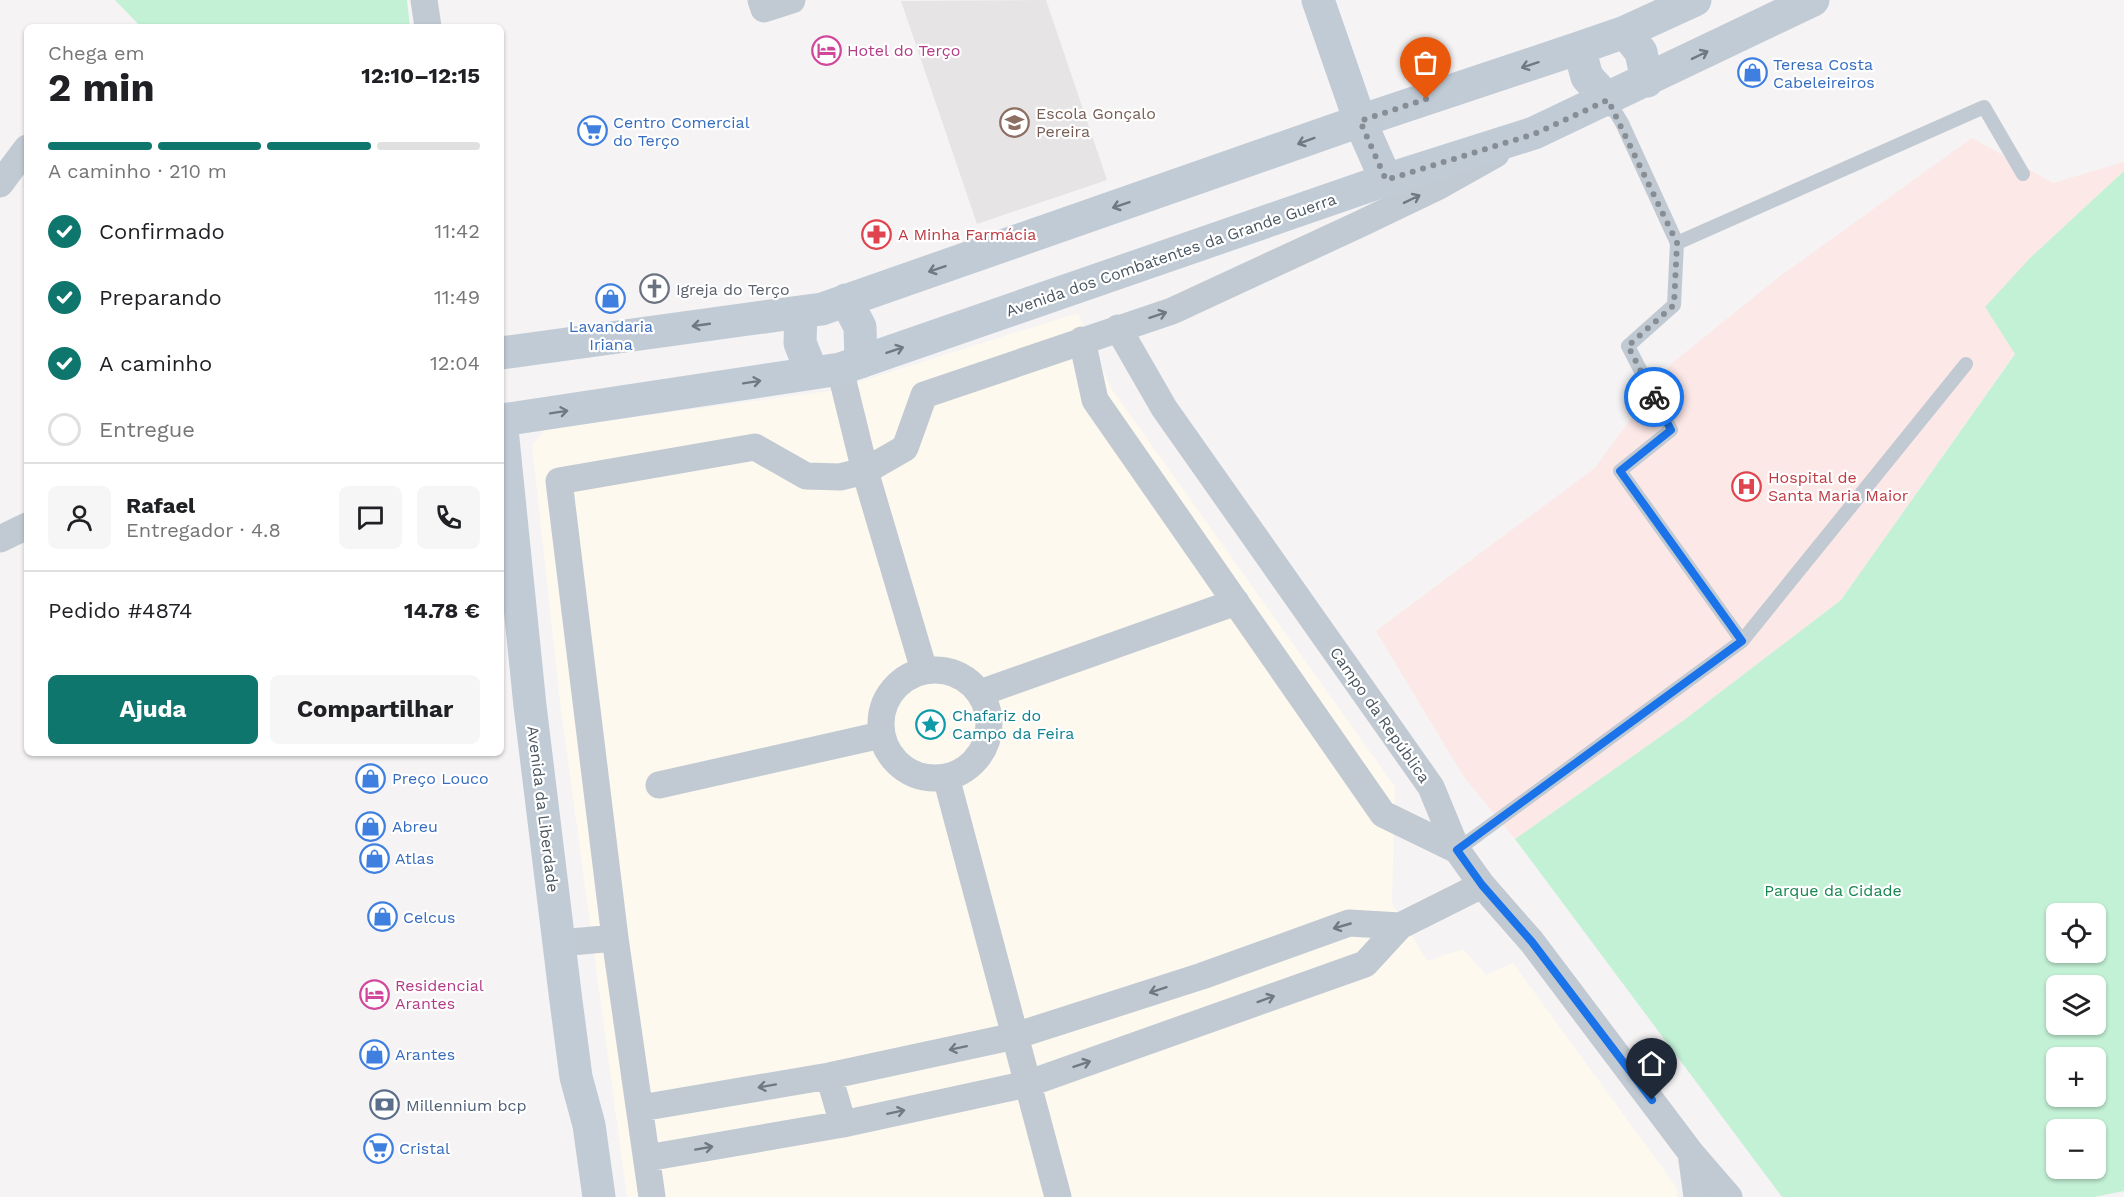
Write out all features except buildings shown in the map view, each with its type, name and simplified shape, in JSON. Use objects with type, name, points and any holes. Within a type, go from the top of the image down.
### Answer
[{"type":"main road","points":[[1318,0],[1360,121],[1386,180]]},
{"type":"main road","points":[[504,353],[822,309],[1360,121],[1625,32],[1695,0]]},
{"type":"main road","name":"Avenida dos Combatentes da Grande Guerra","points":[[504,420],[838,368],[1386,180],[1534,134],[1813,0]]},
{"type":"main road","points":[[1625,32],[1641,52],[1647,81]]},
{"type":"main road","points":[[1579,48],[1587,77],[1608,100]]},
{"type":"main road","points":[[801,312],[800,343],[838,368],[860,327],[846,300]]},
{"type":"main road","name":"Avenida da Liberdade","points":[[504,450],[530,706],[576,1077],[589,1125],[599,1197]]},
{"type":"street","points":[[424,0],[428,24]]},
{"type":"street","points":[[762,5],[792,0]]},
{"type":"street","points":[[652,1197],[615,938],[559,481],[755,447],[806,476],[840,477],[865,471],[904,448],[924,395],[1172,310],[1439,186],[1534,134]]},
{"type":"street","points":[[0,184],[24,152]]},
{"type":"street","points":[[1360,224],[1377,203],[1386,180]]},
{"type":"street","name":"Campo da República","points":[[1118,328],[1164,408],[1431,787],[1457,850],[1482,885],[1532,942],[1691,1153],[1729,1197]]},
{"type":"street","points":[[1082,340],[1095,400],[1383,814],[1457,850]]},
{"type":"street","points":[[838,368],[865,471],[924,670]]},
{"type":"street","points":[[0,539],[24,527]]},
{"type":"street","points":[[980,693],[1236,602]]},
{"type":"street","points":[[924,670],[945,670],[965,678],[980,693],[988,713],[988,734],[980,753],[965,769],[946,777],[924,777],[905,769],[890,754],[881,735],[881,714],[889,694],[904,678],[924,670]]},
{"type":"street","points":[[660,785],[881,735]]},
{"type":"street","points":[[946,777],[1058,1197]]},
{"type":"street","points":[[647,1158],[843,1124],[1027,1084],[1365,964],[1400,926],[1482,885]]},
{"type":"street","points":[[641,1108],[829,1076],[1015,1036],[1202,976],[1349,923],[1400,926]]},
{"type":"street","points":[[560,943],[615,938]]},
{"type":"street","points":[[1202,976],[1218,1017]]},
{"type":"street","points":[[829,1076],[843,1124]]},
{"type":"street","name":"Campo da República","points":[[1691,1153],[1697,1197]]},
{"type":"lane","points":[[1608,100],[1677,243],[1674,305],[1628,346],[1671,430],[1620,471],[1742,641]]},
{"type":"lane","points":[[1677,243],[1984,107],[2023,174]]},
{"type":"lane","points":[[1457,850],[1742,641],[1966,364]]},
{"type":"shaded area","name":"Escola Gonçalo Pereira","points":[[1046,0],[1107,180],[977,224],[901,1]]},
{"type":"shaded area","name":"Hospital de Santa Maria Maior","points":[[1972,138],[2053,183],[2124,162],[2124,171],[2030,258],[1985,307],[2015,353],[1841,600],[1684,720],[1515,839],[1464,777],[1376,631],[1595,468],[1671,364],[1779,277]]},
{"type":"shaded area","points":[[1078,313],[1111,388],[1395,787],[1392,903],[1427,961],[1463,949],[1486,975],[1513,963],[1677,1188],[1677,1197],[627,1197],[560,702],[532,445],[546,429],[830,391]]},
{"type":"green space","points":[[115,0],[407,0],[410,24],[138,24]]},
{"type":"green space","name":"Parque da Cidade","points":[[2124,171],[2124,1191],[2094,1197],[1782,1197],[1515,839],[1684,720],[1841,600],[2015,354],[1985,307],[2030,258]]},
{"type":"way so far","points":[[1426,99],[1360,121],[1386,180],[1534,134],[1608,100],[1622,123],[1677,243],[1674,305],[1628,346],[1654,397]]},
{"type":"place","name":"Hotel do Terço","points":[[826,50]]},
{"type":"place","name":"Teresa Costa Cabeleireiros","points":[[1752,73]]},
{"type":"place","name":"Escola Gonçalo Pereira","points":[[1015,122]]},
{"type":"place","name":"Centro Comercial do Terço","points":[[592,131]]},
{"type":"place","name":"A Minha Farmácia","points":[[877,234]]},
{"type":"place","name":"Igreja do Terço","points":[[655,289]]},
{"type":"place","name":"Lavandaria Iriana","points":[[611,298]]},
{"type":"place","name":"Hospital de Santa Maria Maior","points":[[1747,486]]},
{"type":"place","name":"Chafariz do Campo da Feira","points":[[931,724]]},
{"type":"place","name":"Preço Louco","points":[[371,778]]},
{"type":"place","name":"Abreu","points":[[371,826]]},
{"type":"place","name":"Atlas","points":[[374,858]]},
{"type":"place","name":"Celcus","points":[[382,917]]},
{"type":"place","name":"Residencial Arantes","points":[[374,994]]},
{"type":"place","name":"Arantes","points":[[374,1054]]},
{"type":"place","name":"Millennium bcp","points":[[385,1105]]},
{"type":"place","name":"Cristal","points":[[378,1148]]},
{"type":"route","points":[[1652,1100],[1532,942],[1482,885],[1457,850],[1742,641],[1620,471],[1671,430],[1654,397]]}]
